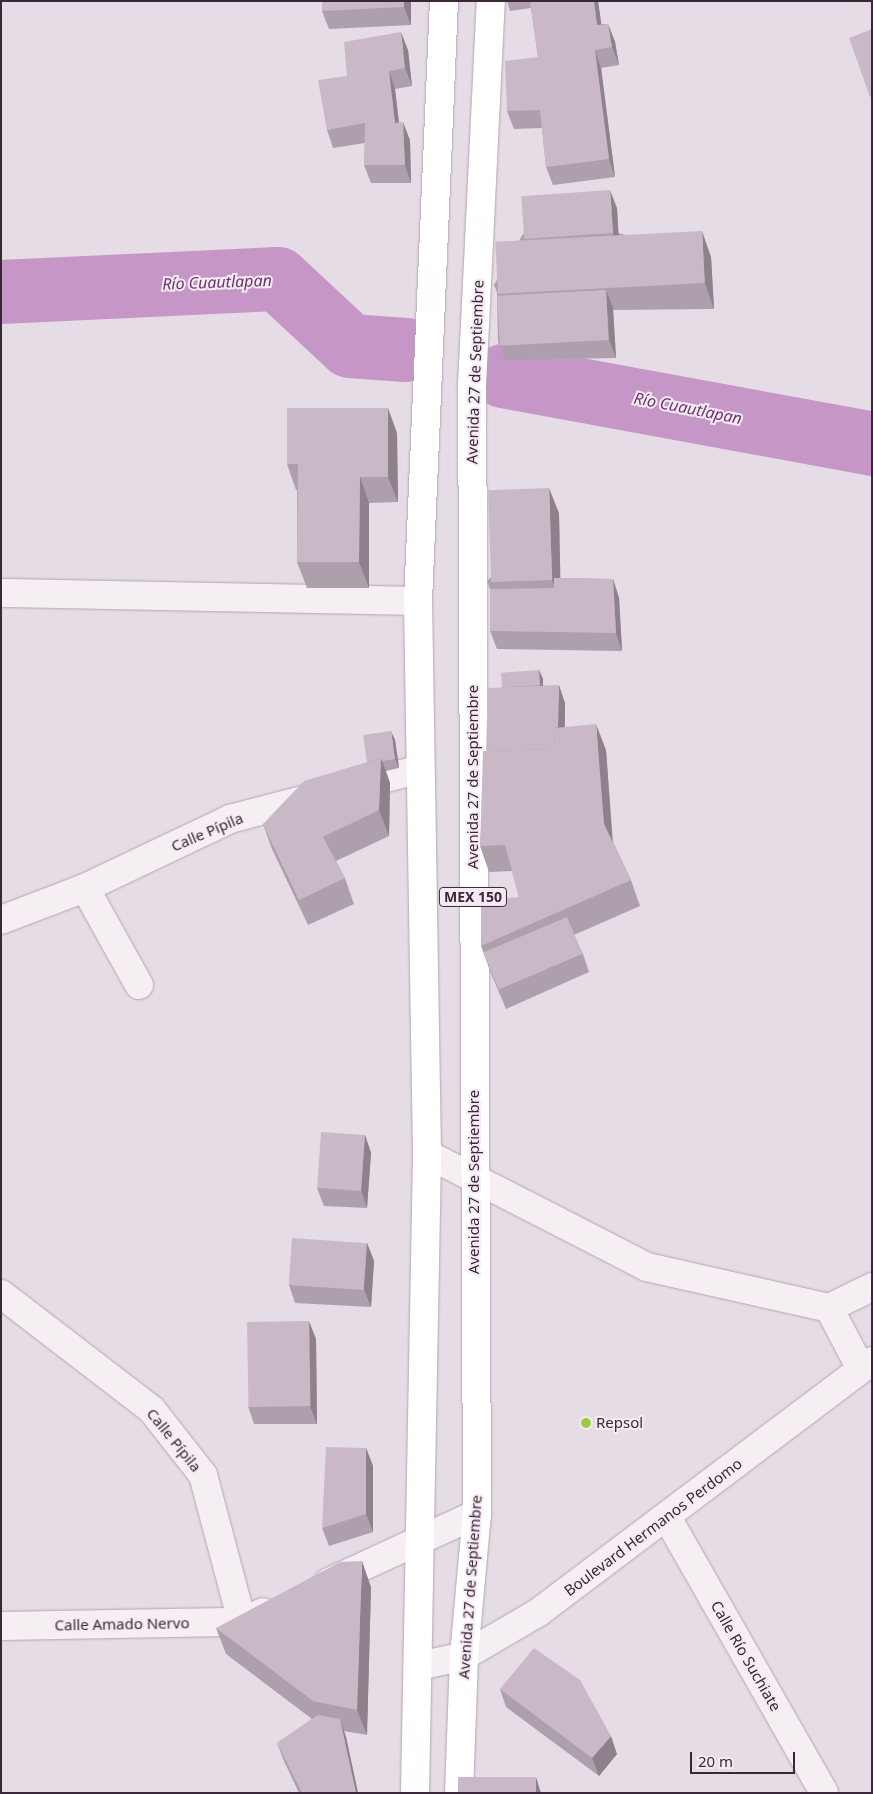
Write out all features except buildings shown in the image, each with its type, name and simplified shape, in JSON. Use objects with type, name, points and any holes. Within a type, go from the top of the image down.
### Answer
[{"type":"main road","name":"MEX 150","points":[[415,1793],[423,1540],[427,1154],[418,601],[431,383],[444,1]]},
{"type":"main road","name":"Avenida 27 de Septiembre","points":[[459,1793],[464,1656],[477,1514],[474,1180],[472,385],[491,1]]},
{"type":"main road","points":[[431,383],[472,385]]},
{"type":"street","points":[[1,593],[418,601]]},
{"type":"street","name":"Calle Pípila","points":[[1,920],[85,888],[230,819],[421,770]]},
{"type":"street","points":[[85,888],[139,985]]},
{"type":"street","points":[[427,1154],[474,1180],[647,1267],[829,1308],[872,1287]]},
{"type":"street","name":"Calle Pípila","points":[[1,1294],[152,1410],[203,1475],[242,1622]]},
{"type":"street","points":[[829,1308],[866,1364]]},
{"type":"street","name":"Boulevard Hermanos Perdomo","points":[[419,1666],[464,1656],[539,1612],[668,1519],[866,1364]]},
{"type":"street","points":[[242,1622],[477,1514]]},
{"type":"street","name":"Calle Río Suchiate","points":[[668,1519],[824,1793]]},
{"type":"street","name":"Calle Amado Nervo","points":[[1,1626],[242,1622]]},
{"type":"waterway","name":"Río Cuautlapan","points":[[1,292],[278,279],[350,346],[406,350]]},
{"type":"waterway","name":"Río Cuautlapan","points":[[503,376],[872,444]]},
{"type":"place","name":"Repsol","points":[[586,1423]]}]
